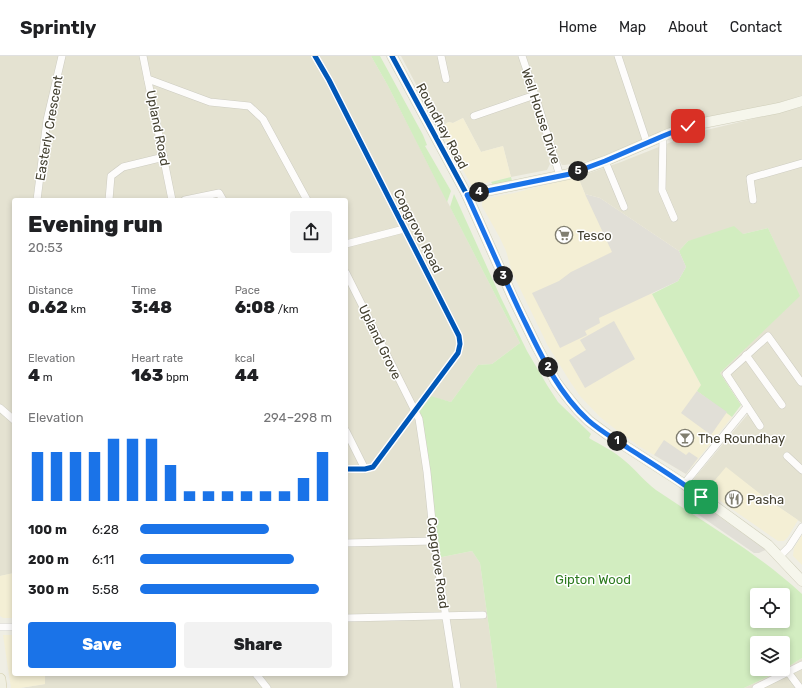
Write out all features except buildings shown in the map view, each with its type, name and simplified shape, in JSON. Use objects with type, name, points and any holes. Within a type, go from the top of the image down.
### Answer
[{"type":"main road","points":[[0,679],[1,688]]},
{"type":"street","name":"Easterly Crescent","points":[[36,198],[47,120],[62,56]]},
{"type":"street","name":"Upland Road","points":[[143,56],[172,198]]},
{"type":"street","name":"Copgrove Road","points":[[315,56],[329,80],[459,336],[460,344],[458,353],[415,412],[419,419],[427,472],[434,541],[457,688]]},
{"type":"street","name":"Roundhay Road","points":[[392,56],[467,195],[513,298],[537,347],[556,382],[565,394],[578,410],[595,426],[684,484],[768,545],[802,581]]},
{"type":"street","points":[[441,56],[446,79]]},
{"type":"street","name":"Well House Drive","points":[[522,56],[560,176]]},
{"type":"street","points":[[618,56],[647,143]]},
{"type":"street","points":[[148,79],[210,102],[249,106],[263,118],[306,198]]},
{"type":"street","points":[[474,116],[535,95]]},
{"type":"street","points":[[467,195],[570,174],[688,126],[779,108],[802,101]]},
{"type":"street","points":[[663,136],[662,190],[674,218]]},
{"type":"street","points":[[109,198],[112,176],[123,167],[164,157]]},
{"type":"street","points":[[605,161],[624,207]]},
{"type":"street","points":[[753,200],[750,178],[802,163]]},
{"type":"street","points":[[195,198],[219,193],[222,198]]},
{"type":"street","points":[[348,243],[404,229]]},
{"type":"street","name":"Upland Grove","points":[[348,277],[415,412]]},
{"type":"street","points":[[760,426],[726,374],[768,336],[802,382]]},
{"type":"street","points":[[746,355],[782,405]]},
{"type":"street","points":[[684,484],[747,407]]},
{"type":"street","points":[[0,408],[12,418]]},
{"type":"street","points":[[348,469],[365,469],[373,466],[415,412]]},
{"type":"street","points":[[348,436],[365,469]]},
{"type":"street","points":[[787,456],[802,470]]},
{"type":"street","points":[[780,557],[789,547],[802,527]]},
{"type":"street","points":[[348,543],[434,541]]},
{"type":"street","points":[[348,618],[483,615]]},
{"type":"street","points":[[0,627],[12,627]]},
{"type":"street","points":[[790,671],[802,665]]},
{"type":"street","points":[[790,675],[800,688]]},
{"type":"street","points":[[258,676],[267,688]]},
{"type":"street","points":[[756,688],[780,676]]},
{"type":"shaded area","points":[[0,56],[371,56],[387,84],[520,343],[492,364],[478,365],[451,402],[427,396],[437,558],[472,551],[480,563],[497,688],[20,688],[45,684],[45,676],[348,676],[348,198],[12,198],[12,573],[0,576]]},
{"type":"shaded area","points":[[401,56],[802,56],[802,95],[778,103],[687,121],[593,160],[562,165],[559,159],[551,162],[547,170],[511,177],[503,146],[481,152],[463,118],[453,123],[448,122],[439,128]]},
{"type":"shaded area","points":[[802,107],[802,523],[764,497],[726,468],[706,491],[692,481],[748,414],[720,373],[799,296],[768,228],[743,234],[688,241],[679,251],[600,198],[585,194],[578,177],[621,162],[694,133]]},
{"type":"shaded area","points":[[463,118],[481,152],[503,146],[511,177],[472,186],[439,128],[449,122],[453,123]]},
{"type":"shaded area","points":[[578,177],[585,194],[600,198],[679,251],[652,294],[701,385],[732,417],[686,474],[642,448],[619,432],[600,417],[580,396],[548,346],[512,272],[506,251],[500,238],[482,206],[484,199]]},
{"type":"shaded area","points":[[585,194],[600,198],[679,251],[686,267],[678,281],[599,318],[600,323],[585,331],[587,335],[560,348],[532,293],[559,281],[571,272],[612,252]]},
{"type":"shaded area","points":[[614,321],[635,359],[585,388],[569,360],[586,350],[580,340]]},
{"type":"shaded area","points":[[697,391],[727,412],[711,435],[681,413]]},
{"type":"shaded area","points":[[664,440],[686,455],[689,452],[698,458],[686,474],[654,455]]},
{"type":"shaded area","points":[[726,467],[764,497],[798,520],[784,541],[778,541],[706,491]]},
{"type":"shaded area","points":[[696,500],[766,550],[759,553],[754,553],[696,513],[694,509]]},
{"type":"shaded area","points":[[802,535],[802,565],[793,556],[794,548]]},
{"type":"shaded area","points":[[12,573],[12,618],[3,618],[0,616],[0,576]]},
{"type":"shaded area","points":[[3,635],[12,635],[12,676],[45,676],[45,684],[11,688]]},
{"type":"shaded area","points":[[802,658],[802,688],[744,688],[769,676],[790,676],[790,666]]},
{"type":"green space","points":[[371,56],[380,56],[423,135],[427,145],[425,146],[451,191],[447,202],[387,84]]},
{"type":"green space","points":[[511,177],[512,181],[493,185],[491,182]]},
{"type":"green space","name":"Gipton Wood","points":[[454,194],[501,298],[527,351],[558,402],[591,434],[589,438],[617,455],[656,490],[768,565],[802,594],[802,658],[790,666],[790,636],[750,636],[750,676],[769,676],[744,688],[497,688],[480,563],[472,551],[437,558],[415,412],[427,395],[451,402],[478,365],[492,364],[520,343],[450,207]]},
{"type":"green space","points":[[734,226],[743,234],[768,228],[800,296],[720,373],[741,405],[732,417],[697,391],[701,385],[652,294],[678,281],[686,267],[679,251],[688,241]]},
{"type":"cycle path","points":[[315,56],[329,80],[459,336],[460,344],[458,353],[373,467],[365,469],[348,469]]},
{"type":"cycle path","points":[[392,56],[467,195],[513,298],[556,382],[578,410],[589,421],[684,484]]},
{"type":"place","name":"Tesco","points":[[564,235]]},
{"type":"place","name":"The Roundhay","points":[[685,438]]},
{"type":"place","name":"Pasha","points":[[734,499]]},
{"type":"route","points":[[688,126],[570,174],[467,195],[513,298],[537,347],[556,382],[565,394],[589,421],[684,484],[701,497]]}]
